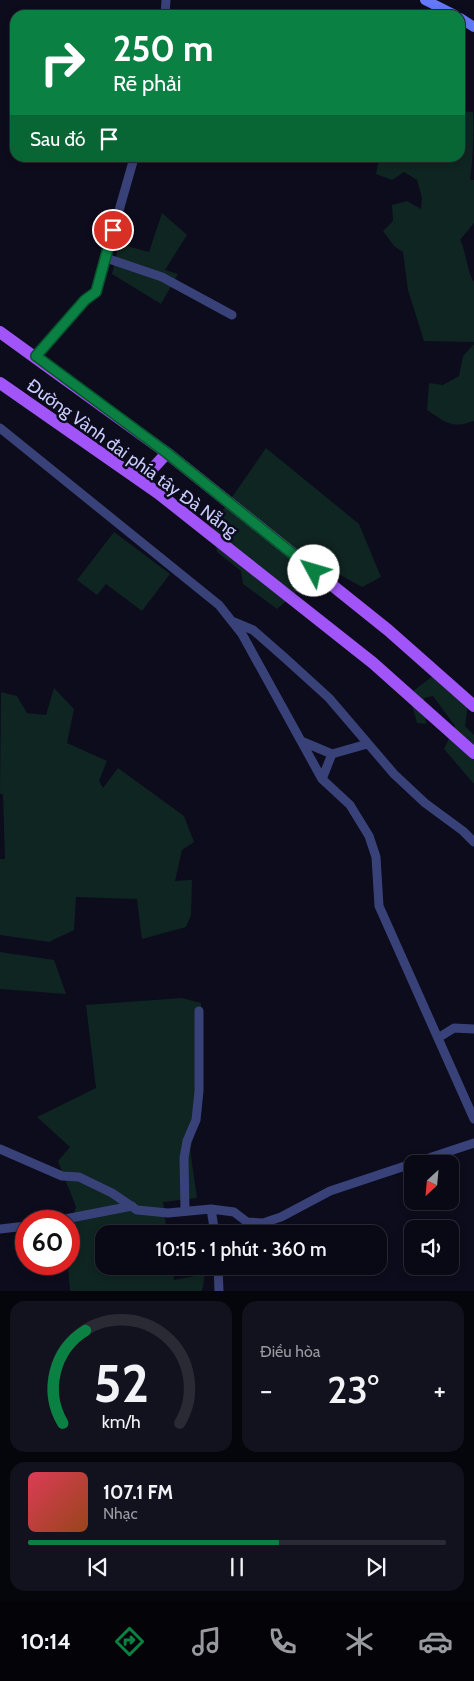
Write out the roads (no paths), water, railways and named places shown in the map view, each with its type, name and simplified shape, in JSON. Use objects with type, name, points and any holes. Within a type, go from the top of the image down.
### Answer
[{"type":"main road","name":"Đường Vành đai phía tây Đà Nẵng","points":[[0,332],[36,356],[167,453],[388,630],[474,706]]},
{"type":"main road","name":"Đường Vành đai phía tây Đà Nẵng","points":[[0,384],[141,481],[373,663],[474,753]]},
{"type":"main road","points":[[141,481],[167,453]]},
{"type":"street","points":[[425,0],[445,10]]},
{"type":"street","points":[[36,356],[85,300],[96,292],[133,162]]},
{"type":"street","points":[[106,258],[162,277],[232,315]]},
{"type":"street","points":[[0,428],[219,605],[242,634],[322,779],[350,805],[368,836],[376,857],[379,906],[474,1119]]},
{"type":"street","points":[[232,622],[253,630],[285,658],[329,698],[367,744],[425,804],[463,831],[474,842]]},
{"type":"street","points":[[300,741],[332,754],[367,744]]},
{"type":"street","points":[[322,779],[332,754]]},
{"type":"street","points":[[185,1211],[184,1158],[187,1141],[196,1120],[199,1091],[198,1011]]},
{"type":"street","points":[[438,1038],[454,1028],[474,1029]]},
{"type":"street","points":[[0,1149],[62,1176],[79,1177],[112,1193],[136,1210],[168,1213],[211,1209],[234,1212],[247,1222],[263,1223],[281,1217],[330,1191],[474,1143]]},
{"type":"street","points":[[80,1216],[132,1206]]},
{"type":"street","points":[[211,1209],[214,1225]]},
{"type":"street","points":[[0,1229],[15,1227]]},
{"type":"street","points":[[218,1275],[218,1291]]}]
